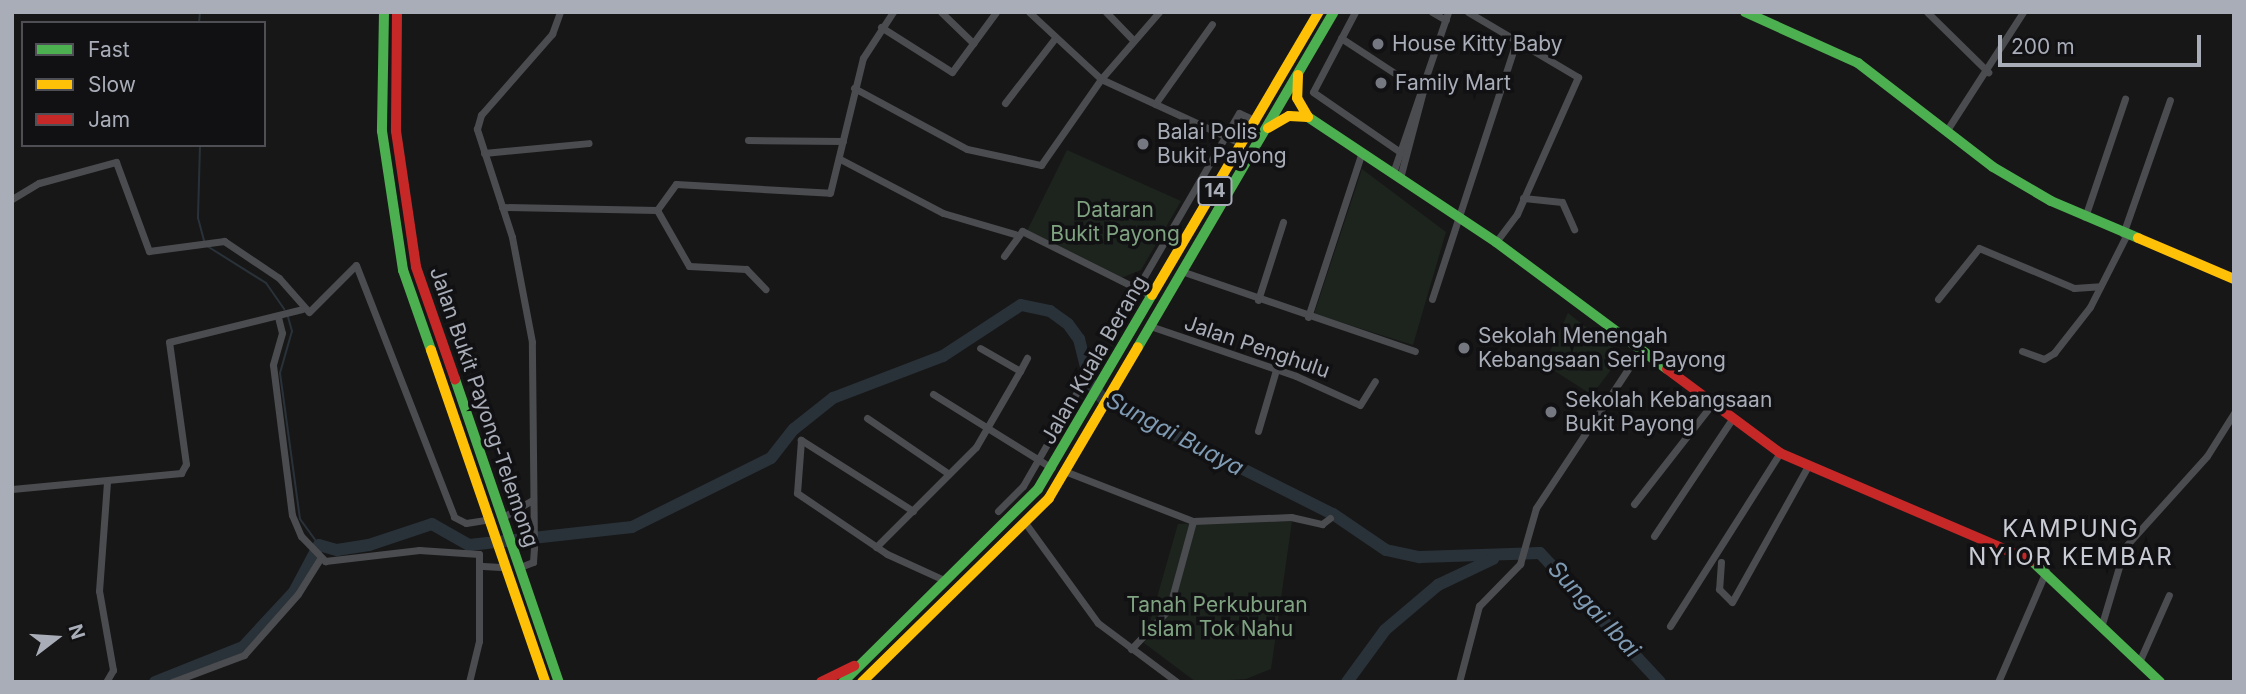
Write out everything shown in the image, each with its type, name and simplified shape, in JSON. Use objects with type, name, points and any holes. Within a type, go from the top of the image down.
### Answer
[{"type":"main road","name":"Jalan Bukit Payong-Telemong","points":[[384,12],[382,131],[390,214],[419,328],[545,682]]},
{"type":"main road","name":"Jalan Bukit Payong-Telemong","points":[[397,12],[396,131],[404,212],[432,324],[559,682]]},
{"type":"main road","name":"Jalan Kuala Berang","points":[[842,682],[948,580],[1053,469],[1319,12]]},
{"type":"main road","name":"Jalan Kuala Berang","points":[[862,682],[1026,524],[1067,472],[1334,12]]},
{"type":"main road","points":[[1745,12],[1850,58],[2012,180],[2124,235],[2234,279]]},
{"type":"main road","points":[[1299,70],[1297,98],[1308,117],[1496,242],[1732,419],[1780,453],[1807,468],[1919,509],[2046,571],[2160,682]]},
{"type":"main road","points":[[1265,131],[1289,116],[1308,117]]},
{"type":"main road","points":[[821,682],[863,662]]},
{"type":"street","points":[[657,210],[676,184],[825,194],[835,186],[854,88],[881,26],[894,12]]},
{"type":"street","points":[[941,12],[973,43]]},
{"type":"street","points":[[881,26],[952,72],[996,12]]},
{"type":"street","points":[[1028,12],[1101,79],[1242,144]]},
{"type":"street","points":[[1106,12],[1133,40]]},
{"type":"street","points":[[854,88],[968,149],[1034,166],[1046,161],[1101,79],[1159,12]]},
{"type":"street","points":[[1356,12],[1313,92],[1400,152]]},
{"type":"street","points":[[1468,12],[1578,77],[1523,198],[1496,242]]},
{"type":"street","points":[[1927,12],[1988,72]]},
{"type":"street","points":[[1947,131],[1988,72],[2023,12]]},
{"type":"street","points":[[483,566],[528,566],[534,548],[533,342],[502,207],[484,153],[479,118],[552,34],[557,13]]},
{"type":"street","points":[[1397,176],[1447,16],[1434,13]]},
{"type":"street","points":[[1155,104],[1212,23]]},
{"type":"street","points":[[1004,103],[1055,38]]},
{"type":"street","points":[[1340,38],[1423,90]]},
{"type":"street","points":[[1432,299],[1517,39]]},
{"type":"street","points":[[1397,176],[1400,152],[1423,90]]},
{"type":"street","points":[[2085,217],[2125,99]]},
{"type":"street","points":[[2022,351],[2049,357],[2100,286],[2124,235],[2170,100]]},
{"type":"street","points":[[1112,332],[1239,113],[1256,121]]},
{"type":"street","points":[[748,140],[844,141]]},
{"type":"street","points":[[484,153],[589,143]]},
{"type":"street","points":[[1308,317],[1362,152]]},
{"type":"street","points":[[840,159],[943,213],[1015,234],[1153,297]]},
{"type":"street","points":[[12,200],[39,183],[116,162],[148,250],[197,247],[225,241],[279,278],[300,311]]},
{"type":"street","points":[[1523,198],[1562,202],[1574,229]]},
{"type":"street","points":[[1188,202],[1204,210]]},
{"type":"street","points":[[502,207],[657,210]]},
{"type":"street","points":[[657,210],[689,267],[746,269],[765,289]]},
{"type":"street","points":[[1258,300],[1283,222]]},
{"type":"street","points":[[1004,256],[1015,234]]},
{"type":"street","points":[[1938,299],[1979,248],[2074,288],[2100,286]]},
{"type":"street","points":[[12,489],[107,481],[185,468],[169,342],[312,310],[356,265],[454,517],[466,523],[508,516],[532,500]]},
{"type":"street","points":[[1184,272],[1258,300],[1415,351]]},
{"type":"street","points":[[280,317],[282,333],[272,360],[292,515],[315,557]]},
{"type":"street","name":"Jalan Penghulu","points":[[1153,327],[1276,370],[1360,405],[1375,381]]},
{"type":"street","points":[[980,348],[1020,371]]},
{"type":"street","points":[[1459,682],[1479,606],[1521,560],[1524,537],[1536,508],[1640,351]]},
{"type":"street","points":[[876,547],[949,474],[988,429],[1027,358]]},
{"type":"street","points":[[1258,431],[1276,370]]},
{"type":"street","points":[[933,394],[1053,469]]},
{"type":"street","points":[[998,510],[1040,461],[1076,394]]},
{"type":"street","points":[[1634,504],[1712,404]]},
{"type":"street","points":[[867,418],[949,474]]},
{"type":"street","points":[[1654,536],[1732,419]]},
{"type":"street","points":[[2102,624],[2124,547],[2207,456],[2232,419]]},
{"type":"street","points":[[913,511],[807,439],[801,440],[797,493],[876,547],[948,580]]},
{"type":"street","points":[[1670,626],[1780,453]]},
{"type":"street","points":[[1721,562],[1720,589],[1732,602],[1807,468]]},
{"type":"street","points":[[1067,472],[1193,521],[1291,517],[1322,524],[1330,517]]},
{"type":"street","points":[[106,682],[113,670],[99,591],[107,481]]},
{"type":"street","points":[[1131,649],[1169,609],[1193,521]]},
{"type":"street","points":[[1026,524],[1098,623],[1177,682]]},
{"type":"street","points":[[315,557],[451,550],[476,552],[483,566],[479,641],[468,682]]},
{"type":"street","points":[[172,682],[244,655],[315,557]]},
{"type":"street","points":[[1998,682],[2046,571]]},
{"type":"street","points":[[2140,660],[2169,595]]},
{"type":"green space","name":"Dataran Bukit Payong","points":[[1067,150],[1181,201],[1141,270],[1121,278],[1027,231]]},
{"type":"green space","points":[[1362,169],[1446,232],[1413,345],[1314,314]]},
{"type":"green space","points":[[1568,313],[1622,355],[1592,395],[1544,364]]},
{"type":"green space","name":"Tanah Perkuburan Islam Tok Nahu","points":[[1292,521],[1271,669],[1246,679],[1196,682],[1144,643],[1178,524]]},
{"type":"waterway","points":[[199,21],[200,12]]},
{"type":"waterway","points":[[200,147],[198,218],[204,241]]},
{"type":"waterway","points":[[207,246],[266,283],[284,309]]},
{"type":"waterway","name":"Sungai Buaya","points":[[155,682],[243,647],[294,592],[319,545],[337,550],[369,545],[432,524],[469,545],[632,527],[771,458],[794,429],[833,398],[943,356],[1021,305],[1050,311],[1068,324],[1079,339],[1090,383],[1103,399],[1333,514],[1386,550],[1420,557],[1540,553],[1660,682]]},
{"type":"waterway","points":[[288,317],[292,331],[280,373],[300,519],[319,545]]},
{"type":"waterway","points":[[1347,682],[1385,630],[1438,585],[1493,559]]},
{"type":"traffic: fast","points":[[384,12],[382,131],[403,270],[431,350]]},
{"type":"traffic: fast","points":[[1138,347],[1334,12]]},
{"type":"traffic: fast","points":[[1745,12],[1858,63],[1993,167],[2051,201],[2138,238]]},
{"type":"traffic: fast","points":[[1308,117],[1496,242],[1667,369]]},
{"type":"traffic: fast","points":[[843,682],[1038,489],[1152,295]]},
{"type":"traffic: fast","points":[[455,379],[559,682]]},
{"type":"traffic: fast","points":[[2032,561],[2160,682]]},
{"type":"traffic: slow","points":[[1152,295],[1319,12]]},
{"type":"traffic: slow","points":[[1298,75],[1297,98],[1308,117]]},
{"type":"traffic: slow","points":[[1268,128],[1289,116],[1308,117]]},
{"type":"traffic: slow","points":[[2138,238],[2234,279]]},
{"type":"traffic: slow","points":[[862,682],[1049,498],[1138,347]]},
{"type":"traffic: slow","points":[[431,350],[545,682]]},
{"type":"traffic: jam","points":[[397,12],[396,131],[416,267],[455,379]]},
{"type":"traffic: jam","points":[[1667,369],[1780,453],[2032,561]]},
{"type":"traffic: jam","points":[[821,682],[854,666]]},
{"type":"place","name":"House Kitty Baby","points":[[1378,44]]},
{"type":"place","name":"Family Mart","points":[[1381,83]]},
{"type":"place","name":"Balai Polis Bukit Payong","points":[[1143,144]]},
{"type":"place","name":"Sekolah Menengah Kebangsaan Seri Payong","points":[[1464,348]]},
{"type":"place","name":"Sekolah Kebangsaan Bukit Payong","points":[[1551,412]]},
{"type":"district","name":"KAMPUNG NYIOR KEMBAR","points":[[2071,543]]},
{"type":"water label","name":"Sungai Ibai","points":[[1594,609]]}]
